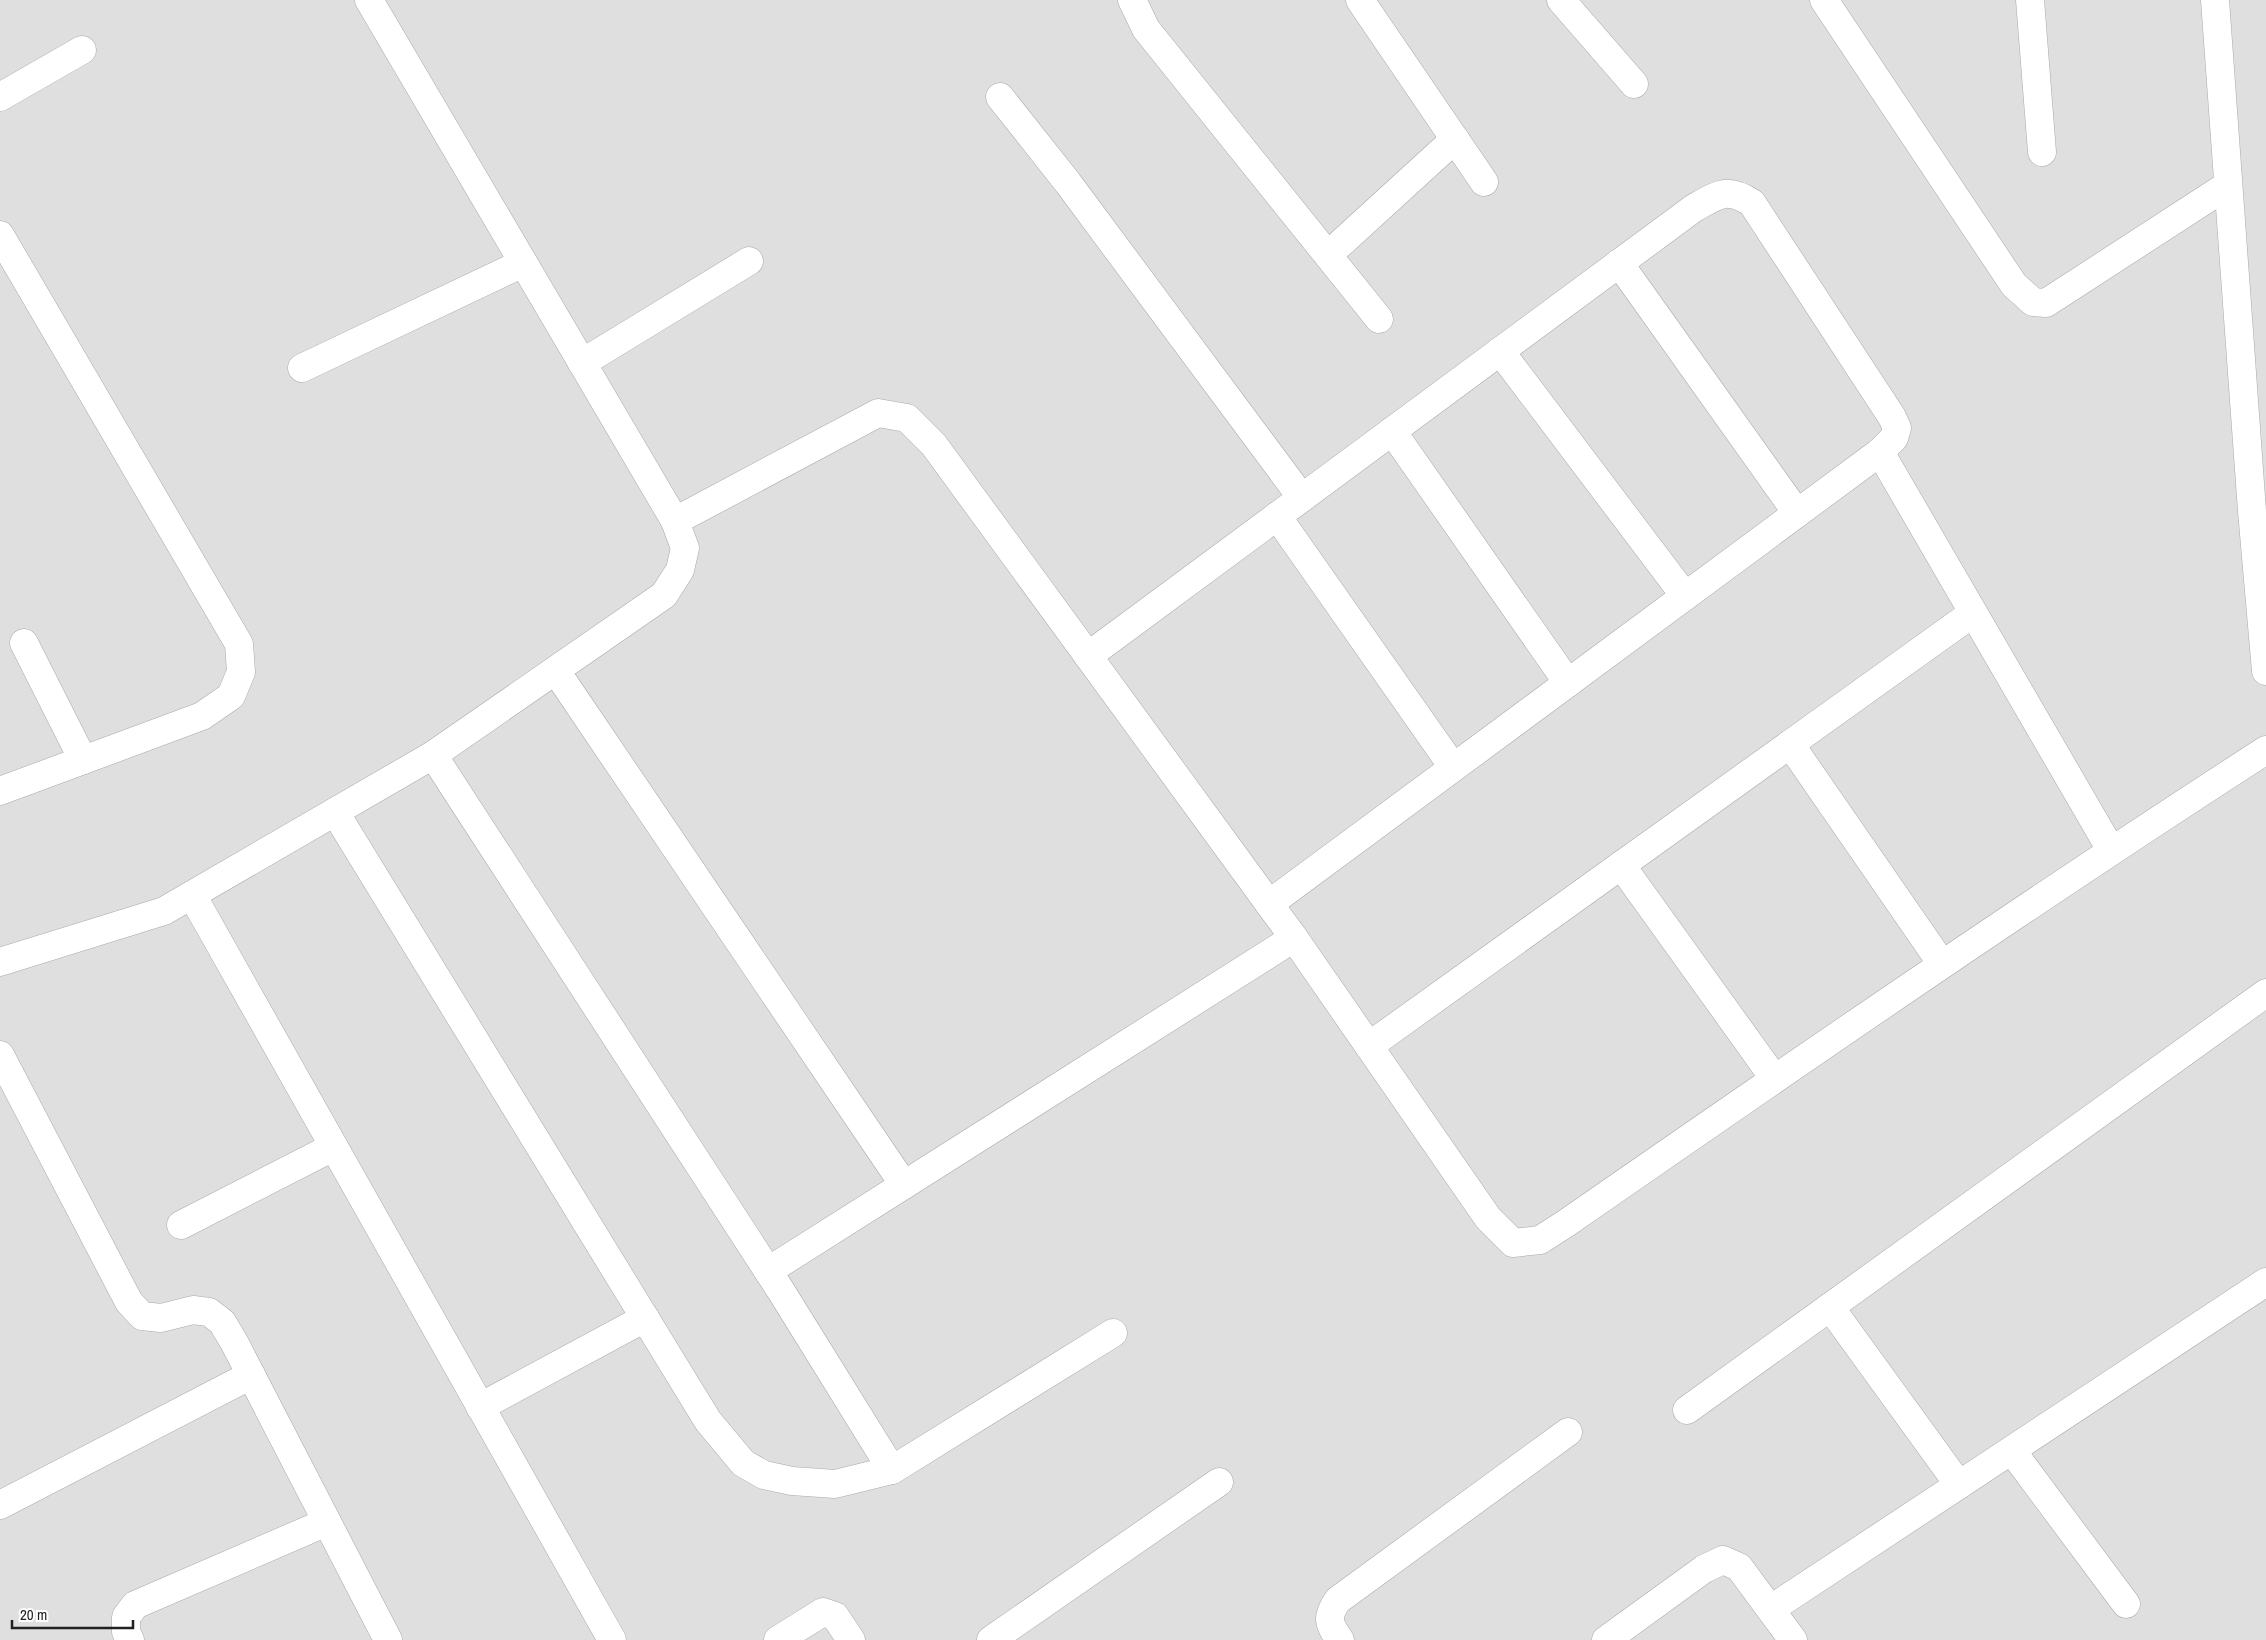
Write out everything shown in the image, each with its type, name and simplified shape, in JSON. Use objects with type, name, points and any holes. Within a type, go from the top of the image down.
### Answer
[{"type":"street","points":[[0,962],[164,911],[192,895],[432,755],[664,595],[680,570],[685,548],[675,521],[369,0]]},
{"type":"street","points":[[1132,0],[1146,29],[1379,319]]},
{"type":"street","points":[[1360,0],[1484,182]]},
{"type":"street","points":[[1561,0],[1634,84]]},
{"type":"street","points":[[1824,0],[2014,285],[2033,302],[2046,303],[2228,185]]},
{"type":"street","points":[[2030,0],[2042,152]]},
{"type":"street","points":[[2215,0],[2266,671]]},
{"type":"street","points":[[0,97],[82,50]]},
{"type":"street","points":[[1000,97],[1068,183],[1302,498]]},
{"type":"street","points":[[1328,255],[1455,139]]},
{"type":"street","points":[[1088,656],[1694,208],[1718,195],[1737,193],[1752,203],[1892,417],[1897,428],[1894,438],[1880,452],[1269,904]]},
{"type":"street","points":[[0,235],[239,644],[241,672],[232,696],[202,716],[0,791]]},
{"type":"street","points":[[582,363],[749,261]]},
{"type":"street","points":[[302,368],[523,263]]},
{"type":"street","points":[[1619,263],[1797,513]]},
{"type":"street","points":[[1500,351],[1685,596]]},
{"type":"street","points":[[675,521],[878,413],[907,418],[934,445],[1294,938],[1488,1218],[1513,1243],[1540,1240],[1557,1230],[1774,1078],[1942,964],[2111,850],[2266,750]]},
{"type":"street","points":[[1392,431],[1568,683]]},
{"type":"street","points":[[1880,452],[2111,850]]},
{"type":"street","points":[[1277,516],[1453,767]]},
{"type":"street","points":[[1368,1046],[1973,613]]},
{"type":"street","points":[[24,643],[82,760]]},
{"type":"street","points":[[556,671],[904,1185]]},
{"type":"street","points":[[1790,744],[1942,964]]},
{"type":"street","points":[[432,755],[768,1271],[892,1470]]},
{"type":"street","points":[[335,812],[708,1421],[744,1463],[764,1475],[792,1481],[835,1484],[892,1470],[1113,1333]]},
{"type":"street","points":[[1621,865],[1774,1078]]},
{"type":"street","points":[[192,895],[612,1640]]},
{"type":"street","points":[[768,1271],[1294,938]]},
{"type":"street","points":[[1687,1410],[2266,993]]},
{"type":"street","points":[[0,1055],[129,1302],[142,1316],[160,1318],[193,1310],[209,1312],[222,1322],[388,1640]]},
{"type":"street","points":[[181,1225],[333,1147]]},
{"type":"street","points":[[1772,1609],[2266,1282]]},
{"type":"street","points":[[1830,1307],[1959,1485]]},
{"type":"street","points":[[480,1407],[645,1318]]},
{"type":"street","points":[[0,1505],[251,1375]]},
{"type":"street","points":[[1340,1640],[1329,1619],[1331,1611],[1338,1600],[1568,1432]]},
{"type":"street","points":[[2012,1450],[2126,1604]]},
{"type":"street","points":[[991,1640],[1219,1482]]},
{"type":"street","points":[[130,1640],[126,1632],[126,1617],[135,1605],[327,1522]]},
{"type":"street","points":[[1606,1640],[1704,1569],[1723,1560],[1739,1567],[1772,1609],[1793,1640]]},
{"type":"street","points":[[778,1640],[823,1612],[835,1616],[851,1640]]},
{"type":"shaded area","points":[[0,0],[2266,0],[2266,1640],[0,1640]]}]
